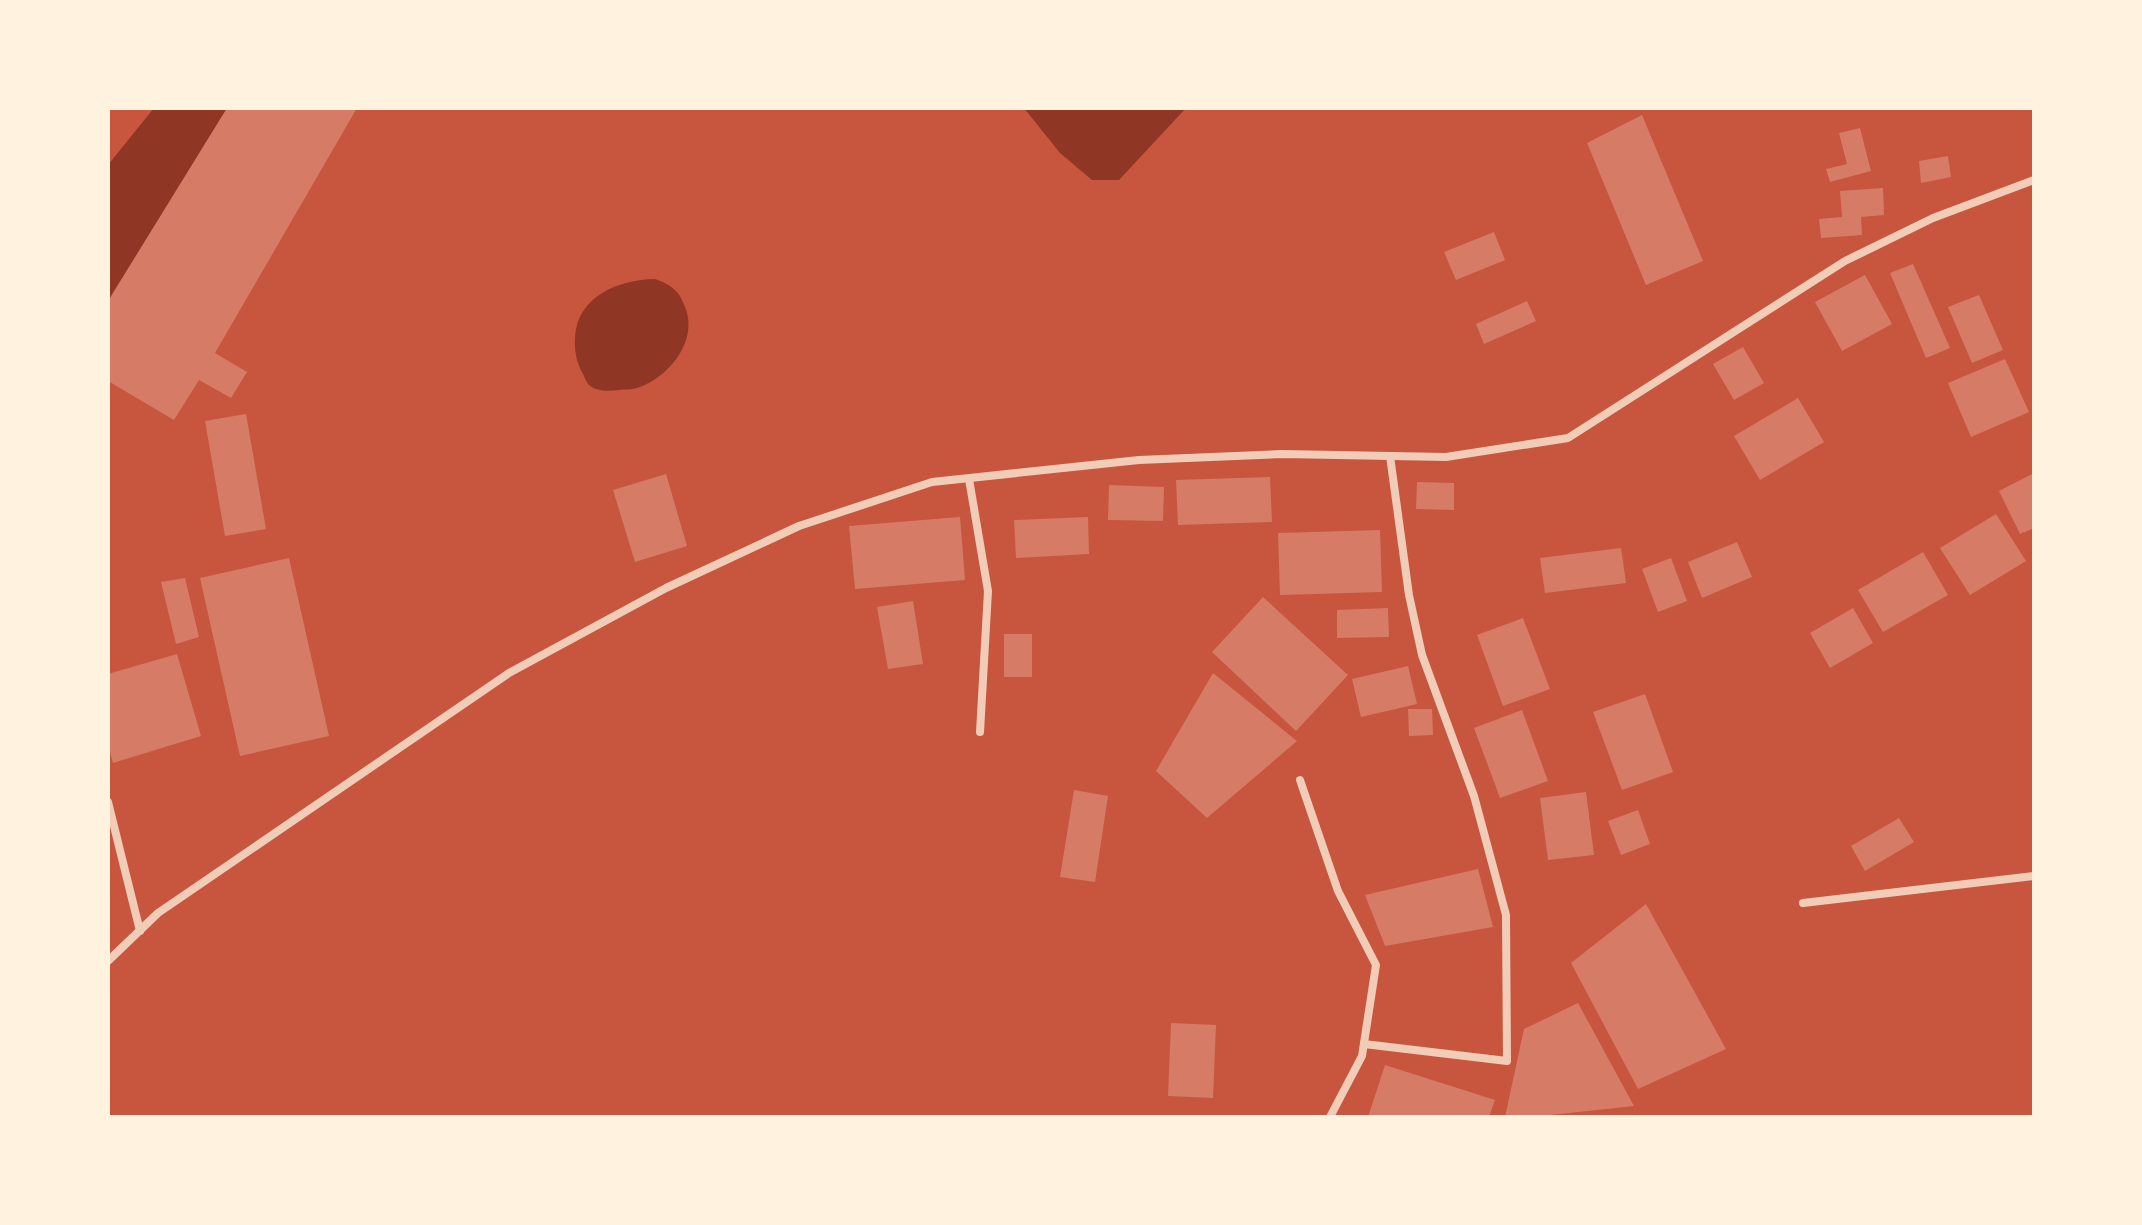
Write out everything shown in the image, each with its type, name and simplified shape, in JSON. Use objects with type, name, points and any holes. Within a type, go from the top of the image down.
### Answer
[{"type":"street","points":[[108,961],[158,913],[522,666],[666,588],[799,526],[932,482],[1139,460],[1282,454],[1446,457],[1568,438],[1845,261],[1933,218],[2034,180]]},
{"type":"street","points":[[1364,1044],[1507,1061],[1506,915],[1474,796],[1422,655],[1409,595],[1390,456]]},
{"type":"street","points":[[969,479],[988,591],[980,732]]},
{"type":"street","points":[[1300,780],[1338,891],[1376,965],[1362,1056],[1330,1117]]},
{"type":"street","points":[[108,802],[140,931]]},
{"type":"street","points":[[1803,903],[2034,876]]},
{"type":"shaded area","points":[[154,108],[259,108],[108,326],[108,165]]},
{"type":"shaded area","points":[[1024,108],[1186,108],[1119,180],[1092,180],[1060,153]]},
{"type":"shaded area","points":[[655,279],[674,289],[685,307],[688,332],[678,356],[660,376],[637,388],[607,391],[592,387],[581,370],[576,352],[577,323],[583,311],[591,301],[614,287]]},
{"type":"building","points":[[227,108],[357,108],[215,353],[247,372],[231,398],[199,380],[174,420],[108,381],[108,301]]},
{"type":"building","points":[[1642,115],[1703,261],[1646,285],[1587,143]]},
{"type":"building","points":[[1860,128],[1871,171],[1830,182],[1826,169],[1847,164],[1839,133]]},
{"type":"building","points":[[1948,156],[1951,177],[1921,183],[1919,161]]},
{"type":"building","points":[[1883,188],[1884,215],[1861,217],[1862,235],[1821,238],[1819,219],[1842,217],[1840,191]]},
{"type":"building","points":[[1494,232],[1505,260],[1456,280],[1444,252]]},
{"type":"building","points":[[1913,264],[1950,348],[1926,358],[1890,273]]},
{"type":"building","points":[[1865,275],[1892,324],[1842,351],[1815,302]]},
{"type":"building","points":[[1979,295],[2003,350],[1972,363],[1948,307]]},
{"type":"building","points":[[1527,301],[1536,321],[1484,344],[1476,324]]},
{"type":"building","points":[[1743,347],[1764,383],[1734,400],[1713,364]]},
{"type":"building","points":[[2005,359],[2029,412],[1971,437],[1948,383]]},
{"type":"building","points":[[1798,398],[1824,442],[1760,480],[1734,436]]},
{"type":"building","points":[[246,414],[266,529],[225,536],[205,421]]},
{"type":"building","points":[[2034,473],[2034,528],[2020,534],[1999,491]]},
{"type":"building","points":[[666,474],[687,546],[635,562],[613,490]]},
{"type":"building","points":[[1270,477],[1272,522],[1178,525],[1176,480]]},
{"type":"building","points":[[1417,482],[1454,483],[1454,510],[1416,509]]},
{"type":"building","points":[[1109,485],[1164,487],[1163,521],[1108,520]]},
{"type":"building","points":[[1996,514],[2026,561],[1970,595],[1940,548]]},
{"type":"building","points":[[960,517],[965,580],[855,589],[849,526]]},
{"type":"building","points":[[1088,517],[1089,554],[1016,558],[1014,520]]},
{"type":"building","points":[[1380,530],[1382,592],[1280,595],[1278,533]]},
{"type":"building","points":[[1737,542],[1752,577],[1702,598],[1688,562]]},
{"type":"building","points":[[1621,548],[1626,583],[1545,593],[1540,558]]},
{"type":"building","points":[[1923,552],[1948,595],[1883,632],[1858,590]]},
{"type":"building","points":[[289,558],[329,736],[240,756],[200,578]]},
{"type":"building","points":[[1671,558],[1687,601],[1658,612],[1642,569]]},
{"type":"building","points":[[185,578],[199,637],[176,644],[161,582]]},
{"type":"building","points":[[1263,597],[1348,675],[1296,731],[1212,652]]},
{"type":"building","points":[[913,601],[923,664],[888,669],[877,607]]},
{"type":"building","points":[[1388,608],[1389,637],[1337,638],[1337,610]]},
{"type":"building","points":[[1853,608],[1873,643],[1830,668],[1810,633]]},
{"type":"building","points":[[1523,618],[1550,689],[1503,706],[1477,635]]},
{"type":"building","points":[[1004,634],[1032,634],[1032,677],[1004,677]]},
{"type":"building","points":[[177,654],[201,736],[113,763],[108,745],[108,674]]},
{"type":"building","points":[[1408,666],[1417,704],[1361,717],[1352,679]]},
{"type":"building","points":[[1213,673],[1297,741],[1207,818],[1156,771]]},
{"type":"building","points":[[1645,694],[1673,772],[1622,790],[1593,712]]},
{"type":"building","points":[[1408,709],[1432,709],[1433,735],[1409,736]]},
{"type":"building","points":[[1522,710],[1548,781],[1500,798],[1474,728]]},
{"type":"building","points":[[1074,790],[1108,796],[1095,882],[1060,877]]},
{"type":"building","points":[[1586,792],[1594,855],[1548,860],[1540,798]]},
{"type":"building","points":[[1638,810],[1650,844],[1621,855],[1608,821]]},
{"type":"building","points":[[1899,818],[1914,842],[1865,871],[1851,846]]},
{"type":"building","points":[[1478,869],[1493,927],[1385,946],[1365,895]]},
{"type":"building","points":[[1646,904],[1726,1049],[1638,1089],[1571,963]]},
{"type":"building","points":[[1578,1003],[1634,1106],[1505,1117],[1524,1029]]},
{"type":"building","points":[[1171,1023],[1216,1025],[1213,1098],[1168,1096]]},
{"type":"building","points":[[1385,1065],[1495,1100],[1489,1117],[1368,1117]]}]
